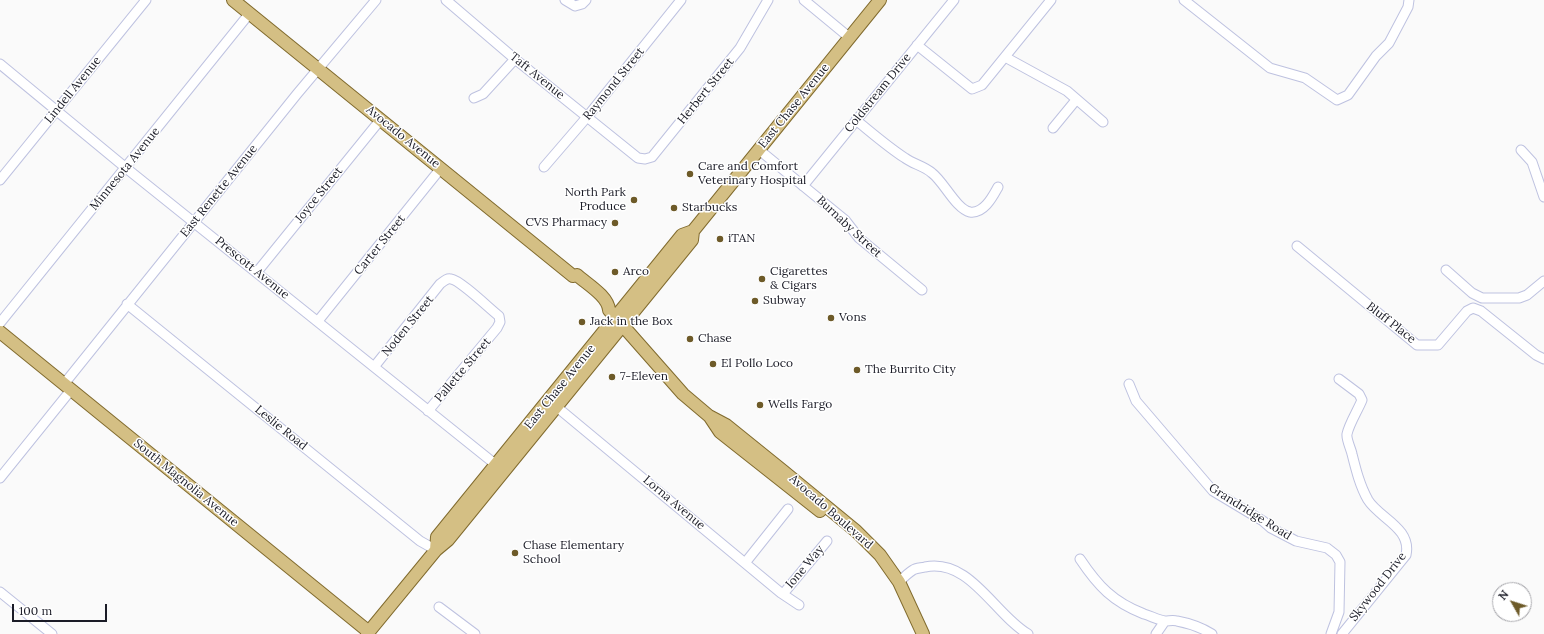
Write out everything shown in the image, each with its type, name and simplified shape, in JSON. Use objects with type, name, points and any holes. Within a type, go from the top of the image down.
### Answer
[{"type":"main road","name":"Avocado Avenue","points":[[233,0],[573,276],[577,275],[609,305],[616,318]]},
{"type":"main road","name":"East Chase Avenue","points":[[369,633],[436,550],[437,537],[500,468],[553,404],[616,318],[682,235],[693,231],[880,0]]},
{"type":"main road","name":"Avocado Boulevard","points":[[616,318],[667,378],[683,394],[709,416],[726,425],[856,531],[880,555],[899,582],[923,634]]},
{"type":"main road","name":"South Magnolia Avenue","points":[[0,332],[369,633]]},
{"type":"main road","name":"Avocado Boulevard","points":[[709,416],[720,432],[851,537],[874,560],[892,586],[915,634]]},
{"type":"street","name":"Lindell Avenue","points":[[0,180],[146,0]]},
{"type":"street","name":"East Renette Avenue","points":[[0,478],[127,304],[318,68],[376,0]]},
{"type":"street","name":"Taft Avenue","points":[[446,0],[629,152]]},
{"type":"street","points":[[566,1],[575,6],[582,4],[586,0]]},
{"type":"street","name":"Raymond Street","points":[[544,167],[587,118],[681,0]]},
{"type":"street","name":"Herbert Street","points":[[629,152],[638,158],[645,159],[652,157],[740,48],[768,0]]},
{"type":"street","points":[[804,0],[850,38]]},
{"type":"street","name":"Coldstream Drive","points":[[803,186],[954,0]]},
{"type":"street","points":[[917,45],[972,89],[982,85],[1051,0]]},
{"type":"street","points":[[1184,0],[1270,68],[1305,78],[1337,100],[1348,95],[1376,56],[1389,43],[1408,8],[1409,0]]},
{"type":"street","name":"Minnesota Avenue","points":[[0,323],[250,14]]},
{"type":"street","points":[[1005,57],[1059,86],[1103,122]]},
{"type":"street","points":[[474,98],[483,94],[516,59]]},
{"type":"street","name":"Prescott Avenue","points":[[0,64],[126,168],[500,468]]},
{"type":"street","points":[[1053,128],[1076,100]]},
{"type":"street","name":"Joyce Street","points":[[257,272],[381,119]]},
{"type":"street","points":[[856,120],[906,160],[917,163],[932,172],[962,208],[969,212],[981,210],[992,198],[998,186]]},
{"type":"street","name":"Burnaby Street","points":[[758,149],[845,220],[859,238],[922,290]]},
{"type":"street","points":[[1521,150],[1532,162],[1544,197]]},
{"type":"street","name":"Carter Street","points":[[318,321],[441,168]]},
{"type":"street","name":"Bluff Place","points":[[1297,246],[1417,345],[1438,345],[1467,311],[1473,308],[1481,311],[1536,355],[1544,359]]},
{"type":"street","points":[[1446,270],[1472,293],[1482,298],[1519,298],[1527,295],[1544,281]]},
{"type":"street","name":"Noden Street","points":[[374,367],[440,284],[446,279],[453,279],[461,284],[499,316],[500,322],[497,328]]},
{"type":"street","name":"Leslie Road","points":[[127,304],[420,541],[436,550]]},
{"type":"street","name":"Pallette Street","points":[[428,411],[497,328]]},
{"type":"street","name":"Skywood Drive","points":[[1339,379],[1359,394],[1362,400],[1347,435],[1361,485],[1369,502],[1400,531],[1408,549],[1406,555],[1342,634]]},
{"type":"street","name":"Grandridge Road","points":[[1130,384],[1136,401],[1213,491],[1263,521],[1271,528],[1296,541],[1327,548],[1336,555],[1340,562],[1339,612],[1331,634]]},
{"type":"street","name":"Lorna Avenue","points":[[553,404],[745,563],[799,605]]},
{"type":"street","points":[[0,462],[8,468]]},
{"type":"street","points":[[745,563],[788,509]]},
{"type":"street","name":"Ione Way","points":[[783,594],[827,541]]},
{"type":"street","points":[[1080,558],[1092,577],[1113,598],[1126,606],[1165,621],[1176,620],[1212,634]]},
{"type":"street","points":[[899,582],[914,569],[932,566],[953,570],[974,584],[1009,620],[1028,634]]},
{"type":"street","points":[[0,592],[52,634]]},
{"type":"street","points":[[439,607],[475,634]]},
{"type":"street","points":[[1156,634],[1165,621]]},
{"type":"place","name":"Care and Comfort Veterinary Hospital","points":[[690,174]]},
{"type":"place","name":"North Park Produce","points":[[634,200]]},
{"type":"place","name":"Starbucks","points":[[674,208]]},
{"type":"place","name":"CVS Pharmacy","points":[[615,223]]},
{"type":"place","name":"iTAN","points":[[720,239]]},
{"type":"place","name":"Arco","points":[[615,272]]},
{"type":"place","name":"Cigarettes & Cigars","points":[[762,279]]},
{"type":"place","name":"Subway","points":[[755,301]]},
{"type":"place","name":"Vons","points":[[831,318]]},
{"type":"place","name":"Jack in the Box","points":[[582,322]]},
{"type":"place","name":"Chase","points":[[690,339]]},
{"type":"place","name":"El Pollo Loco","points":[[713,364]]},
{"type":"place","name":"The Burrito City","points":[[857,370]]},
{"type":"place","name":"7-Eleven","points":[[612,377]]},
{"type":"place","name":"Wells Fargo","points":[[760,405]]},
{"type":"place","name":"Chase Elementary School","points":[[515,553]]}]
